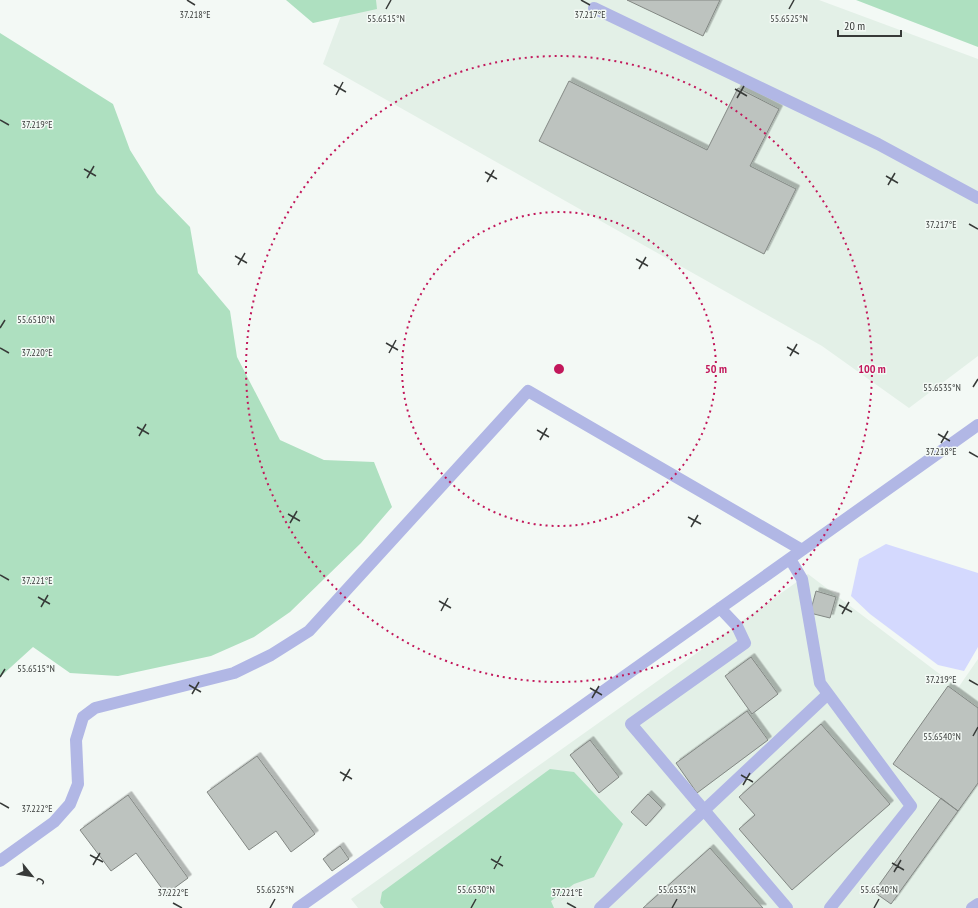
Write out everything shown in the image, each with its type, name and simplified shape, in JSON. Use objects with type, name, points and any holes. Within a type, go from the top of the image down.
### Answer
[{"type":"street","points":[[594,8],[878,144],[978,198]]},
{"type":"street","points":[[0,861],[54,822],[70,804],[78,784],[76,740],[83,717],[95,708],[234,673],[271,655],[309,631],[528,391],[802,550]]},
{"type":"street","points":[[298,908],[978,425]]},
{"type":"street","points":[[790,559],[802,579],[820,683],[911,806],[830,908]]},
{"type":"street","points":[[720,608],[737,626],[745,642],[631,724],[787,908]]},
{"type":"street","points":[[600,908],[828,694]]},
{"type":"street","points":[[972,908],[978,904]]},
{"type":"shaded area","points":[[347,0],[819,0],[978,59],[978,356],[909,408],[822,346],[323,64]]},
{"type":"shaded area","points":[[808,574],[958,688],[978,659],[978,908],[358,908],[351,899]]},
{"type":"green space","points":[[286,0],[376,0],[377,9],[313,23]]},
{"type":"green space","points":[[856,0],[978,0],[978,47]]},
{"type":"green space","points":[[0,33],[113,104],[130,150],[157,193],[190,227],[198,273],[230,311],[237,357],[280,440],[324,460],[374,462],[392,507],[361,543],[290,612],[254,637],[211,656],[118,676],[70,673],[33,647],[0,677]]},
{"type":"green space","points":[[550,769],[574,772],[623,824],[594,877],[574,884],[551,901],[554,908],[384,908],[380,903],[382,892]]},
{"type":"water","points":[[886,544],[978,573],[978,647],[964,671],[938,665],[870,614],[851,596],[859,559]]},
{"type":"building","points":[[627,0],[720,0],[703,36]]},
{"type":"building","points":[[569,81],[707,150],[738,88],[779,109],[750,166],[796,189],[764,254],[539,141]]},
{"type":"building","points":[[816,591],[836,597],[830,618],[810,613]]},
{"type":"building","points":[[751,657],[778,694],[752,714],[725,676]]},
{"type":"building","points":[[948,686],[978,708],[978,783],[958,811],[893,764]]},
{"type":"building","points":[[747,711],[768,740],[697,793],[676,763]]},
{"type":"building","points":[[821,724],[890,804],[792,890],[739,829],[755,815],[739,797]]},
{"type":"building","points":[[590,740],[619,777],[599,793],[570,755]]},
{"type":"building","points":[[257,756],[315,834],[291,852],[276,831],[249,850],[207,792]]},
{"type":"building","points":[[648,794],[662,808],[646,826],[631,812]]},
{"type":"building","points":[[128,795],[188,878],[166,894],[136,853],[111,871],[80,830]]},
{"type":"building","points":[[941,798],[958,811],[891,904],[874,892]]},
{"type":"building","points":[[340,846],[349,859],[332,871],[323,859]]},
{"type":"building","points":[[710,848],[763,908],[643,908]]}]
